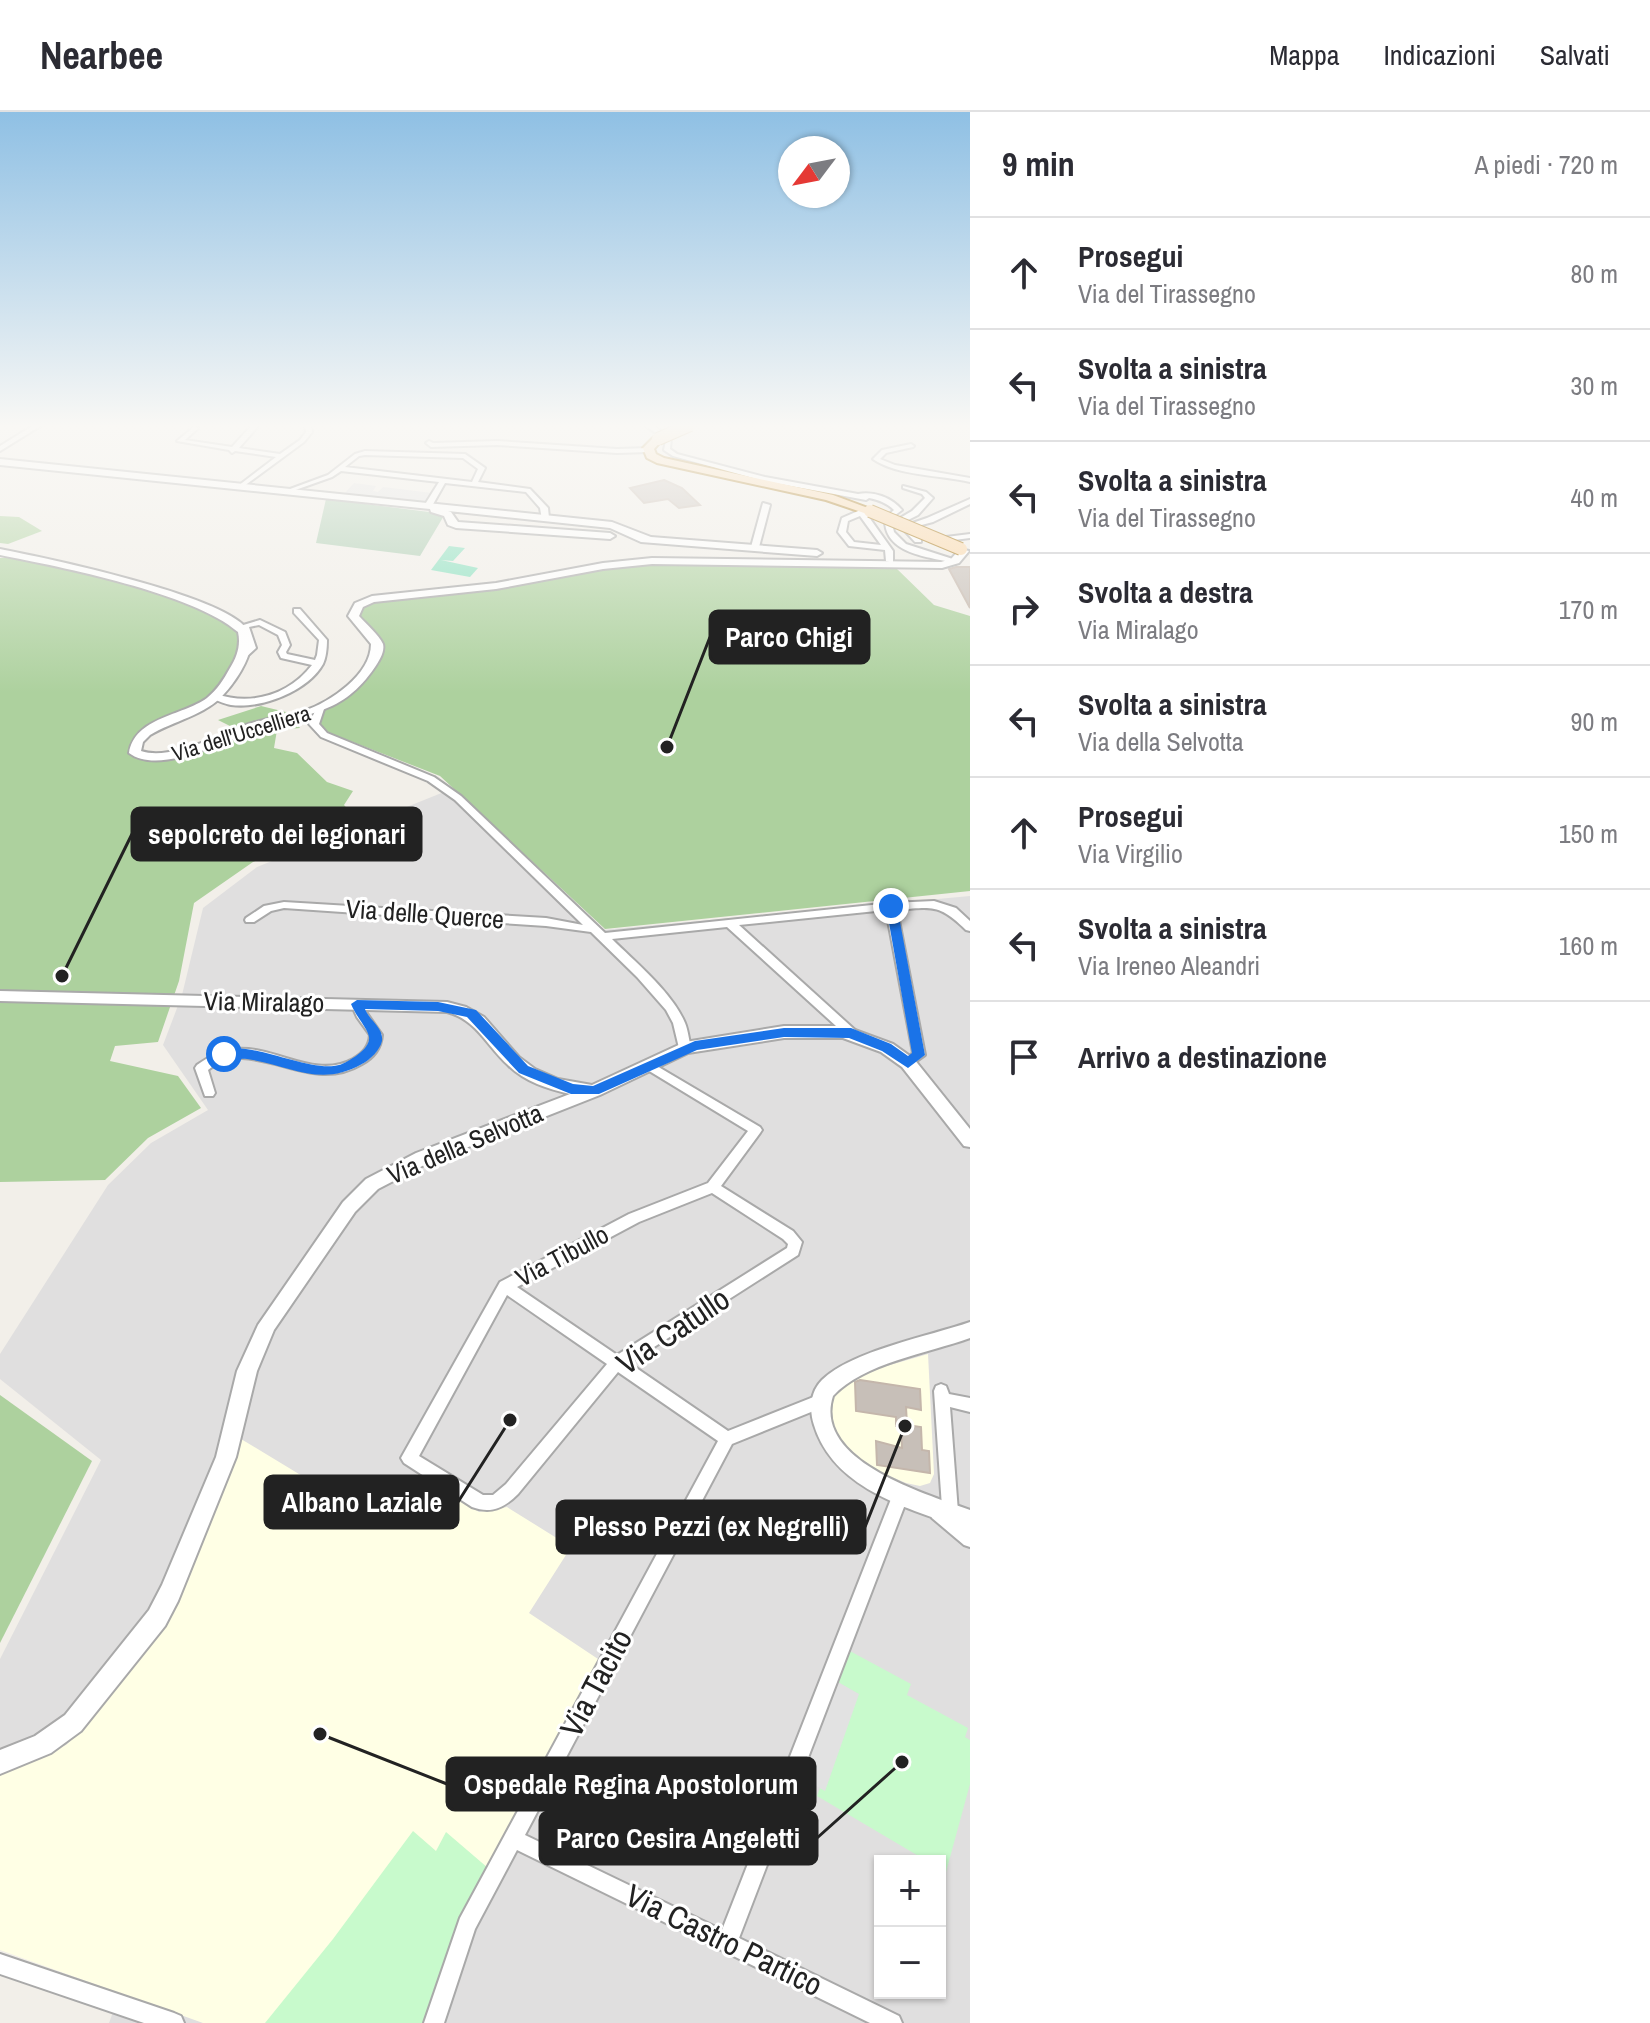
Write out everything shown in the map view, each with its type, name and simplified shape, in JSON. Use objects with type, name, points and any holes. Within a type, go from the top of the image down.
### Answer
[{"type":"main road","points":[[882,514],[963,554]]},
{"type":"street","points":[[447,514],[456,525],[755,547],[917,565],[942,565],[963,554]]},
{"type":"street","points":[[509,514],[612,525],[648,539]]},
{"type":"street","points":[[755,547],[764,514]]},
{"type":"street","points":[[852,514],[842,523],[842,532],[849,543],[885,548]]},
{"type":"street","points":[[868,514],[890,555],[890,561]]},
{"type":"street","points":[[889,525],[895,514]]},
{"type":"street","points":[[889,525],[907,514]]},
{"type":"street","points":[[918,540],[904,528],[942,514]]},
{"type":"street","points":[[889,525],[918,540],[970,536]]},
{"type":"street","points":[[889,525],[910,549],[963,554]]},
{"type":"street","points":[[911,525],[944,539]]},
{"type":"street","points":[[603,566],[648,539]]},
{"type":"street","points":[[0,552],[70,566],[193,601],[241,627],[245,637],[241,657]]},
{"type":"street","name":"Via dell'Uccelliera","points":[[241,657],[216,697],[147,731],[137,741],[135,753],[149,758],[172,754],[320,709],[354,684],[376,659],[377,644],[353,616],[356,608],[365,601],[395,595],[496,586],[603,566],[699,561],[870,561],[917,565]]},
{"type":"street","points":[[216,697],[232,703],[272,696],[295,685],[319,664],[324,647],[322,638],[297,611]]},
{"type":"street","points":[[241,657],[252,648],[251,638],[244,626],[260,622],[282,634],[286,645],[282,652],[284,656],[319,664]]},
{"type":"street","points":[[320,709],[314,720],[321,733],[446,788],[670,1007],[679,1023],[685,1048]]},
{"type":"street","points":[[601,937],[934,904],[949,908],[970,927]]},
{"type":"street","name":"Via delle Querce","points":[[250,920],[268,908],[284,905],[546,922],[590,929],[601,937]]},
{"type":"street","points":[[891,906],[913,1059],[968,1132]]},
{"type":"street","points":[[731,924],[851,1033],[913,1059]]},
{"type":"street","name":"Via Miralago","points":[[0,996],[438,1006],[467,1012],[483,1023],[506,1054],[523,1069],[571,1089],[594,1091]]},
{"type":"street","points":[[209,1093],[201,1068],[224,1054],[246,1054],[327,1072],[355,1063],[372,1050],[376,1038],[374,1030],[359,1013],[357,1004]]},
{"type":"street","name":"Via della Selvotta","points":[[0,1762],[43,1745],[73,1723],[157,1618],[226,1457],[247,1371],[267,1325],[355,1200],[384,1176],[422,1158],[594,1091],[685,1048],[784,1032],[851,1033]]},
{"type":"street","points":[[650,1066],[756,1130],[713,1187]]},
{"type":"street","name":"Via Catullo","points":[[409,1458],[478,1502],[487,1504],[499,1501],[618,1362],[788,1255],[795,1244],[788,1235],[713,1187]]},
{"type":"street","name":"Via Tibullo","points":[[409,1458],[505,1286],[634,1218],[713,1187]]},
{"type":"street","points":[[505,1286],[727,1439],[821,1401],[834,1382],[865,1366],[970,1330]]},
{"type":"street","points":[[821,1401],[824,1426],[842,1456],[868,1478],[960,1516],[942,1395],[970,1405]]},
{"type":"street","name":"Via Tacito","points":[[434,2023],[467,1925],[727,1439]]},
{"type":"street","points":[[728,1941],[901,1494]]},
{"type":"street","points":[[928,1504],[970,1539]]},
{"type":"street","name":"Via Castro Partico","points":[[512,1838],[892,2023]]},
{"type":"street","points":[[0,1964],[174,2023]]},
{"type":"shaded area","points":[[323,514],[445,514],[420,556],[316,543]]},
{"type":"shaded area","points":[[444,792],[581,918],[603,930],[970,896],[970,2023],[109,2023],[124,1982],[0,1931],[0,1659],[101,1460],[0,1379],[0,1354],[108,1185],[151,1143],[208,1110],[163,1045],[182,995],[203,908],[257,867]]},
{"type":"shaded area","points":[[928,1354],[934,1474],[930,1483],[920,1486],[864,1465],[829,1430],[825,1397],[866,1372]]},
{"type":"shaded area","points":[[241,1439],[383,1525],[417,1474],[479,1512],[507,1507],[571,1547],[529,1613],[601,1661],[426,2023],[203,2023],[0,1950],[0,1775],[66,1745],[90,1722],[161,1632],[178,1598]]},
{"type":"shaded area","points":[[836,1681],[859,1694],[825,1791],[799,1776]]},
{"type":"green space","points":[[0,516],[19,517],[42,531],[8,544],[0,543]]},
{"type":"green space","points":[[449,546],[465,548],[453,561],[441,560],[478,568],[470,577],[431,570]]},
{"type":"green space","points":[[27,557],[201,604],[245,637],[219,694],[147,731],[135,753],[164,756],[240,731],[218,720],[261,706],[290,713],[300,728],[277,730],[274,748],[297,753],[327,782],[353,791],[344,805],[359,822],[253,862],[194,903],[179,981],[158,1042],[115,1046],[110,1061],[178,1076],[201,1108],[148,1138],[105,1180],[0,1182],[0,558]]},
{"type":"green space","points":[[655,563],[895,567],[934,605],[970,616],[970,891],[605,929],[440,776],[322,730],[320,721],[324,710],[359,685],[379,664],[385,649],[361,624],[357,612],[369,603],[485,590],[607,568]]},
{"type":"green space","points":[[0,1395],[92,1461],[0,1643]]},
{"type":"green space","points":[[848,1650],[911,1684],[907,1695],[968,1728],[965,1737],[970,1740],[970,1784],[946,1872],[946,1855],[917,1855],[817,1796],[820,1788],[825,1790],[858,1694],[836,1681]]},
{"type":"green space","points":[[413,1831],[436,1851],[446,1832],[488,1868],[461,1918],[424,2023],[265,2023],[333,1939]]},
{"type":"building","points":[[970,567],[970,608],[949,569]]},
{"type":"building","points":[[860,1380],[920,1389],[921,1410],[906,1407],[907,1425],[921,1427],[922,1450],[929,1451],[930,1473],[877,1465],[876,1441],[902,1448],[901,1426],[896,1426],[896,1417],[856,1411],[855,1382]]},
{"type":"place","name":"Parco Chigi","points":[[667,747]]},
{"type":"place","name":"sepolcreto dei legionari","points":[[62,976]]},
{"type":"place","name":"Albano Laziale","points":[[510,1420]]},
{"type":"place","name":"Plesso Pezzi (ex Negrelli)","points":[[905,1426]]},
{"type":"place","name":"Ospedale Regina Apostolorum","points":[[320,1734]]},
{"type":"place","name":"Parco Cesira Angeletti","points":[[902,1762]]},
{"type":"route","points":[[224,1054],[246,1054],[318,1071],[341,1070],[365,1057],[372,1050],[376,1038],[359,1013],[357,1004],[438,1006],[461,1010],[483,1023],[506,1054],[523,1069],[571,1089],[594,1091],[695,1045],[784,1032],[851,1033],[887,1048],[908,1063],[919,1055],[891,906]]}]
